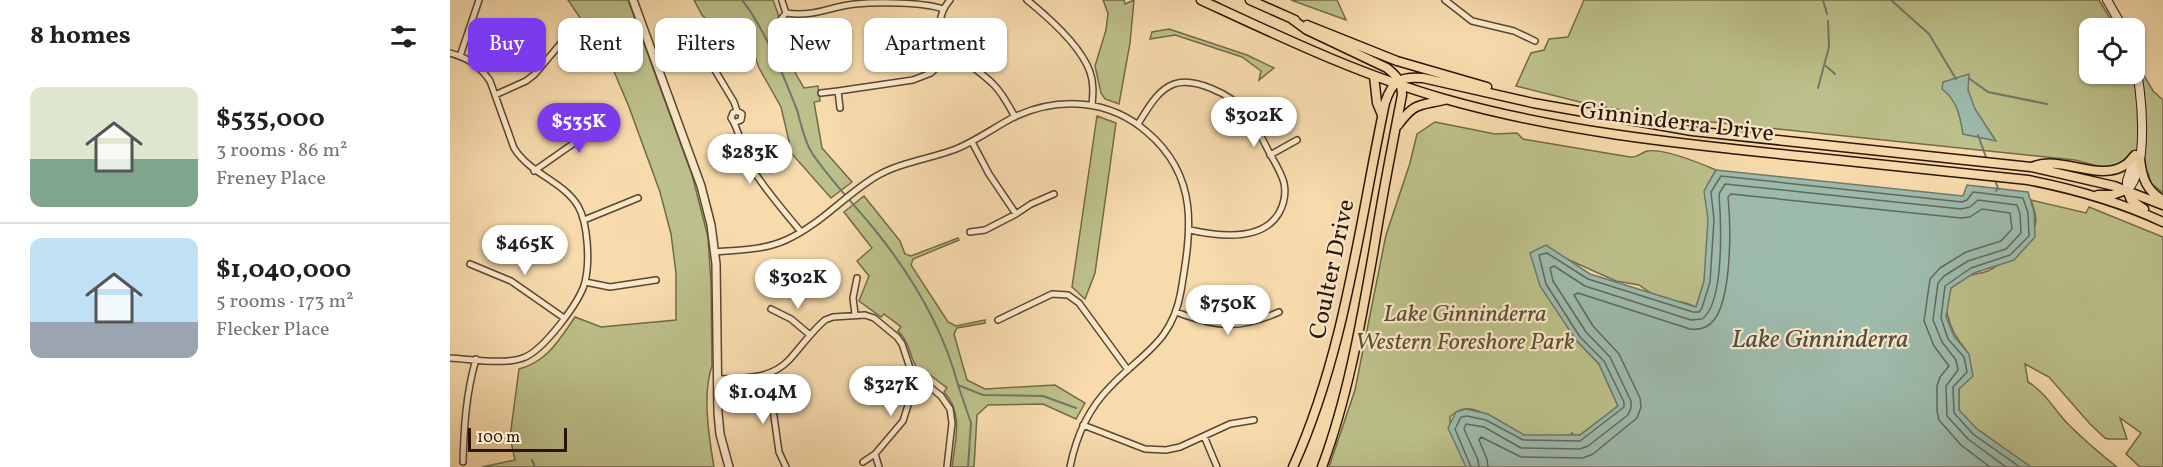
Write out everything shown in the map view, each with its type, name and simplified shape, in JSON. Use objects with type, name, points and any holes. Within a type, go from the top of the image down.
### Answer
[{"type":"main road","name":"Ginninderra Drive","points":[[1202,0],[1328,58],[1374,76],[1400,82],[1446,99],[1530,120],[1609,135],[2028,180],[2067,188],[2118,204],[2163,222]]},
{"type":"main road","name":"Ginninderra Drive","points":[[1250,0],[1397,61],[1563,108],[1692,131],[2030,167],[2127,190],[2163,205]]},
{"type":"main road","points":[[2107,0],[2117,18]]},
{"type":"main road","points":[[1292,19],[1307,30],[1387,68],[1400,82]]},
{"type":"main road","points":[[1374,76],[1377,103],[1383,115]]},
{"type":"main road","name":"Ginninderra Drive","points":[[1400,82],[1423,78],[1533,104],[1563,108]]},
{"type":"main road","name":"Coulter Drive","points":[[1293,467],[1312,420],[1340,326],[1389,90],[1400,82],[1402,95],[1355,350],[1339,417],[1322,467]]},
{"type":"main road","points":[[2139,84],[2142,116],[2139,150],[2142,174],[2154,195],[2163,200]]},
{"type":"main road","points":[[1396,128],[1405,115],[1417,105],[1446,99]]},
{"type":"main road","points":[[2030,167],[2042,162],[2101,172],[2124,166],[2139,150]]},
{"type":"main road","points":[[2139,150],[2127,181],[2128,196],[2135,204],[2163,217]]},
{"type":"main road","points":[[2067,188],[2101,195],[2112,195],[2127,190]]},
{"type":"street","points":[[460,56],[479,0]]},
{"type":"street","points":[[633,0],[701,186],[708,212],[715,252],[720,432],[729,467]]},
{"type":"street","points":[[943,18],[944,9],[950,0]]},
{"type":"street","points":[[1027,0],[1055,26],[1085,61],[1092,82],[1092,105]]},
{"type":"street","points":[[1445,0],[1473,21],[1514,31],[1536,41]]},
{"type":"street","points":[[782,1],[786,13]]},
{"type":"street","points":[[786,13],[813,14],[857,4],[922,5],[944,9]]},
{"type":"street","points":[[782,18],[786,13]]},
{"type":"street","points":[[495,95],[526,81],[535,74],[558,47]]},
{"type":"street","points":[[450,53],[475,63],[483,71],[495,95],[519,157],[534,171],[569,195],[576,204],[584,220],[586,268],[585,282],[580,294],[545,344],[532,354],[511,360],[450,358]]},
{"type":"street","points":[[716,72],[734,102],[737,111],[731,116],[736,122],[738,135],[749,164],[801,232]]},
{"type":"street","points":[[821,93],[914,80],[932,72]]},
{"type":"street","points":[[978,72],[1002,95],[1015,117]]},
{"type":"street","points":[[1138,124],[1162,92],[1175,84],[1195,83],[1232,100],[1241,107],[1253,122],[1280,173],[1285,194],[1281,209],[1269,225],[1253,231],[1230,235],[1190,230]]},
{"type":"street","points":[[838,91],[840,108]]},
{"type":"street","points":[[715,252],[776,244],[801,232],[884,173],[972,142],[1015,117],[1038,108],[1058,104],[1092,105],[1121,114],[1138,124],[1164,149],[1180,175],[1188,199],[1190,230],[1176,312],[1156,346],[1128,370],[1098,401],[1083,425],[1070,467]]},
{"type":"street","points":[[534,171],[610,118]]},
{"type":"street","points":[[1270,155],[1297,140]]},
{"type":"street","points":[[972,142],[989,174],[1016,214]]},
{"type":"street","points":[[970,232],[985,230],[1054,194]]},
{"type":"street","points":[[584,220],[638,198]]},
{"type":"street","points":[[470,264],[511,281],[564,318]]},
{"type":"street","points":[[855,314],[853,298],[857,278]]},
{"type":"street","points":[[585,282],[615,287],[656,280]]},
{"type":"street","points":[[998,320],[1052,294],[1068,295],[1079,303],[1128,370]]},
{"type":"street","points":[[771,309],[791,319],[810,335]]},
{"type":"street","points":[[1176,312],[1221,325],[1260,321],[1279,312]]},
{"type":"street","points":[[717,379],[747,378],[768,374],[788,361],[825,320],[855,314],[874,318],[897,337],[902,344],[910,369],[946,402],[952,414],[947,467]]},
{"type":"street","points":[[463,462],[466,400],[476,359]]},
{"type":"street","points":[[768,374],[779,452],[786,467]]},
{"type":"street","points":[[863,462],[875,454],[903,421],[910,399],[924,382]]},
{"type":"street","points":[[1083,425],[1132,445],[1152,450],[1180,447],[1230,424],[1254,420]]},
{"type":"street","points":[[1204,436],[1217,467]]},
{"type":"street","points":[[875,454],[879,467]]},
{"type":"green space","points":[[568,0],[628,0],[635,18],[580,18]]},
{"type":"green space","points":[[694,0],[773,0],[779,17],[768,18],[768,72],[795,72],[804,88],[818,86],[820,101],[814,102],[822,148],[852,182],[831,198],[792,154],[781,107],[756,59],[756,18],[705,18]]},
{"type":"green space","points":[[1103,0],[1124,0],[1125,4],[1134,0],[1130,43],[1119,104],[1105,99],[1101,93],[1095,66],[1106,30],[1108,13]]},
{"type":"green space","points":[[1291,0],[1337,0],[1346,20]]},
{"type":"green space","points":[[1584,0],[2099,0],[2110,18],[2079,18],[2079,84],[2145,84],[2145,77],[2153,91],[2163,100],[2163,193],[2151,183],[2148,173],[2118,164],[2105,168],[2075,160],[1664,117],[1592,105],[1516,86],[1531,53],[1544,50],[1549,39],[1568,37]]},
{"type":"green space","points":[[1169,29],[1247,55],[1274,68],[1259,80],[1261,71],[1242,57],[1175,35],[1150,39],[1152,32]]},
{"type":"green space","points":[[643,41],[692,175],[708,237],[712,366],[707,403],[714,467],[482,467],[515,460],[510,437],[519,369],[545,356],[575,317],[601,327],[676,320],[676,273],[671,234],[660,192],[614,72],[643,72]]},
{"type":"green space","points":[[1097,116],[1116,123],[1095,273],[1085,299],[1072,287]]},
{"type":"green space","name":"Lake Ginninderra Western Foreshore Park","points":[[1435,122],[1495,134],[1517,133],[1523,139],[1630,157],[1647,151],[1663,152],[1716,170],[1707,186],[1711,226],[1704,282],[1696,307],[1659,299],[1639,285],[1616,281],[1558,255],[1576,340],[1599,364],[1618,406],[1580,435],[1572,433],[1567,438],[1533,441],[1478,411],[1460,410],[1450,417],[1450,425],[1479,467],[1329,467],[1355,390],[1386,235],[1410,163],[1417,134]]},
{"type":"green space","points":[[864,196],[900,241],[905,254],[911,256],[958,238],[959,240],[913,259],[911,265],[948,322],[956,326],[985,320],[985,323],[957,328],[954,334],[967,380],[985,389],[1055,385],[1085,403],[1076,419],[1043,404],[988,405],[977,415],[974,467],[952,467],[957,428],[954,409],[944,392],[947,388],[930,375],[927,378],[920,372],[913,361],[907,343],[898,331],[901,327],[884,314],[881,317],[859,301],[869,276],[857,261],[872,248],[844,212]]},
{"type":"green space","points":[[2031,200],[2086,213],[2089,207],[2163,237],[2163,467],[2140,467],[2126,454],[2141,433],[2120,418],[2127,439],[2105,438],[2049,377],[2025,364],[2028,382],[2044,396],[2073,429],[2117,467],[2027,467],[1980,431],[1977,434],[1959,410],[1959,389],[1966,350],[1955,334],[1947,314],[1948,295],[1952,286],[1961,279],[1988,271],[2025,241],[2036,223]]},
{"type":"water","points":[[1969,74],[1968,90],[1975,109],[1996,141],[1963,134],[1954,103],[1942,89],[1943,82]]},
{"type":"water","name":"Lake Ginninderra","points":[[1716,170],[1963,196],[1967,185],[2028,192],[2034,212],[2035,237],[2014,260],[1974,273],[1951,288],[1946,317],[1954,336],[1969,354],[1973,376],[1959,389],[1959,410],[1977,429],[2031,467],[1466,467],[1448,428],[1456,412],[1466,409],[1488,414],[1524,435],[1580,435],[1618,406],[1599,364],[1576,340],[1540,286],[1530,253],[1546,245],[1590,274],[1696,307],[1704,281],[1708,219],[1704,191]]},
{"type":"waterway","points":[[742,0],[750,10],[780,68],[809,148],[826,173],[889,248],[914,284],[944,343],[958,385],[983,395],[1043,396],[1076,408]]},
{"type":"waterway","points":[[1823,0],[1827,14]]},
{"type":"waterway","points":[[1891,0],[1929,34],[1956,79]]},
{"type":"waterway","points":[[1818,88],[1829,47],[1828,21]]},
{"type":"waterway","points":[[1826,66],[1835,74]]},
{"type":"waterway","points":[[1970,79],[1988,92],[2047,104]]},
{"type":"waterway","points":[[1978,135],[1987,160]]},
{"type":"waterway","points":[[1995,180],[1998,188],[1996,191]]},
{"type":"waterway","points":[[958,385],[971,423],[968,467]]},
{"type":"waterway","points":[[532,460],[535,467]]}]
